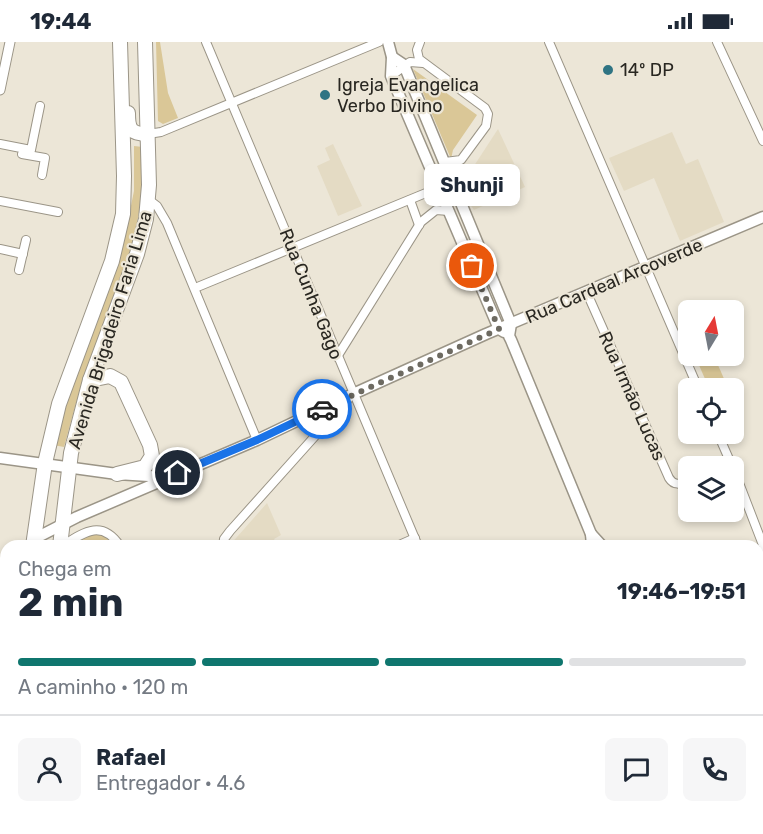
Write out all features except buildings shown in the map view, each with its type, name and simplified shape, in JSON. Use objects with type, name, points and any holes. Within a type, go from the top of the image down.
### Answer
[{"type":"highway","name":"Avenida Brigadeiro Faria Lima","points":[[33,540],[45,463],[65,386],[112,261],[122,222],[124,176],[120,42]]},
{"type":"highway","points":[[126,42],[128,124],[137,134],[148,134]]},
{"type":"highway","name":"Avenida Brigadeiro Faria Lima","points":[[61,540],[69,466],[90,380],[137,254],[149,200],[145,42]]},
{"type":"highway","points":[[90,380],[110,376],[121,382],[150,445],[152,456],[145,467],[117,474]]},
{"type":"main road","points":[[388,42],[392,57],[391,76],[499,329]]},
{"type":"main road","points":[[392,57],[404,65],[445,162],[592,540]]},
{"type":"main road","name":"Rua Cardeal Arcoverde","points":[[352,394],[499,329],[510,330],[587,293],[763,217]]},
{"type":"main road","points":[[36,540],[62,525],[257,440],[352,394]]},
{"type":"main road","points":[[0,458],[117,474],[168,477]]},
{"type":"main road","points":[[591,534],[596,540]]},
{"type":"street","points":[[0,90],[10,42]]},
{"type":"street","name":"Rua Cunha Gago","points":[[206,42],[352,394],[416,540]]},
{"type":"street","points":[[148,134],[160,132],[379,42]]},
{"type":"street","points":[[420,42],[417,54],[423,63],[485,108],[488,114],[486,126],[460,160],[445,162]]},
{"type":"street","points":[[549,42],[694,378]]},
{"type":"street","points":[[717,42],[763,141]]},
{"type":"street","points":[[391,76],[404,65],[414,61],[423,63]]},
{"type":"street","points":[[0,144],[31,150],[40,106]]},
{"type":"street","points":[[0,150],[45,158],[42,175]]},
{"type":"street","points":[[195,288],[438,188]]},
{"type":"street","points":[[149,200],[163,214],[257,440]]},
{"type":"street","points":[[410,200],[419,225]]},
{"type":"street","points":[[0,201],[58,212]]},
{"type":"street","points":[[337,357],[419,225],[436,210],[448,211]]},
{"type":"street","points":[[19,270],[26,240]]},
{"type":"street","points":[[0,249],[23,254]]},
{"type":"street","name":"Rua Irmão Lucas","points":[[587,293],[669,478],[672,483],[678,484]]},
{"type":"street","name":"Rua Cardeal Arcoverde","points":[[224,540],[352,394]]},
{"type":"street","points":[[744,500],[761,540]]},
{"type":"street","points":[[72,540],[100,530],[106,530],[116,540]]},
{"type":"shaded area","points":[[156,42],[160,42],[168,93],[178,118],[163,124],[158,121]]},
{"type":"shaded area","points":[[413,69],[477,115],[453,150],[451,159]]},
{"type":"shaded area","points":[[498,129],[525,187],[474,210],[459,189]]},
{"type":"shaded area","points":[[672,132],[686,164],[698,159],[724,222],[680,241],[654,178],[624,191],[609,158]]},
{"type":"shaded area","points":[[333,144],[362,206],[338,216],[317,166],[330,160],[325,148]]},
{"type":"shaded area","points":[[134,146],[143,147],[143,175],[134,238],[76,403],[64,447],[53,445],[60,419],[123,245],[134,191]]},
{"type":"shaded area","points":[[699,366],[718,366],[724,378],[705,378]]},
{"type":"shaded area","points":[[267,503],[281,535],[275,540],[234,540]]},
{"type":"shaded area","points":[[99,531],[105,532],[111,540],[76,540]]},
{"type":"way so far","points":[[322,409],[499,329],[472,266]]},
{"type":"place","name":"14º DP","points":[[608,70]]},
{"type":"place","name":"Igreja Evangelica Verbo Divino","points":[[325,95]]},
{"type":"place","name":"Shunji","points":[[472,266]]},
{"type":"route","points":[[178,473],[257,440],[322,409]]}]
